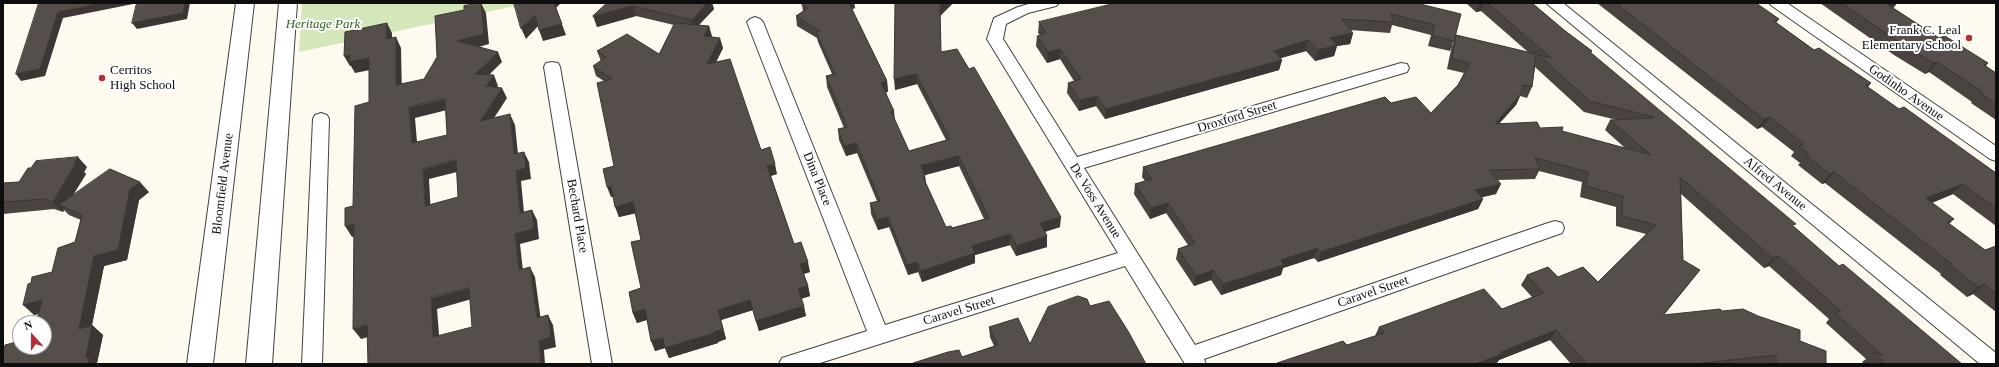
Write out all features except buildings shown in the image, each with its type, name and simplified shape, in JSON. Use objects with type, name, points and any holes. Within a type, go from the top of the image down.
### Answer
[{"type":"street","name":"Bloomfield Avenue","points":[[200,364],[245,3]]},
{"type":"street","points":[[259,364],[288,3]]},
{"type":"street","name":"De Voss Avenue","points":[[1052,3],[1023,10],[999,21],[995,39],[1193,359]]},
{"type":"street","name":"Alfred Avenue","points":[[1554,3],[1995,364]]},
{"type":"street","name":"Godinho Avenue","points":[[1777,3],[1996,155]]},
{"type":"street","name":"Dina Place","points":[[755,22],[879,336]]},
{"type":"street","name":"Bechard Place","points":[[552,67],[602,364]]},
{"type":"street","name":"Droxford Street","points":[[1073,166],[1401,68]]},
{"type":"street","points":[[312,364],[322,119]]},
{"type":"street","name":"Caravel Street","points":[[1193,359],[1554,228]]},
{"type":"street","name":"Caravel Street","points":[[789,364],[1130,258]]},
{"type":"green space","name":"Heritage Park","points":[[302,3],[529,3],[299,52]]},
{"type":"place","name":"Frank C. Leal Elementary School","points":[[1969,38]]},
{"type":"place","name":"Cerritos High School","points":[[102,78]]}]
